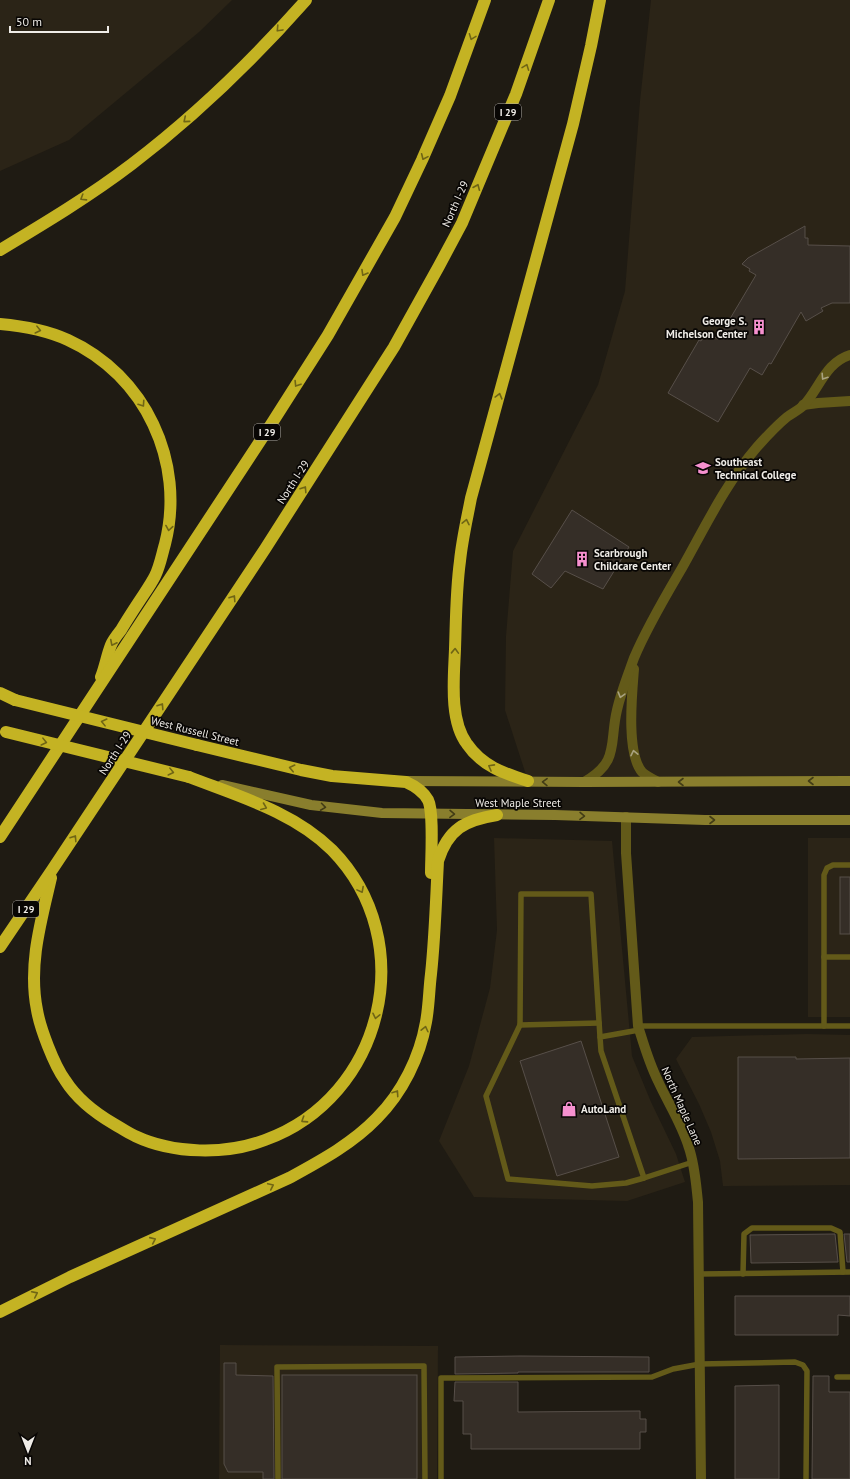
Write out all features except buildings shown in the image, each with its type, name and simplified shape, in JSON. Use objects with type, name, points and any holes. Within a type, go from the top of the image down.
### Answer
[{"type":"highway","points":[[0,250],[94,191],[162,140],[217,93],[306,0]]},
{"type":"highway","name":"I 29","points":[[0,837],[98,690],[227,490],[277,416],[328,335],[395,217],[422,160],[450,96],[485,0]]},
{"type":"highway","name":"North I-29","points":[[0,947],[265,549],[401,335],[440,266],[462,223],[516,94],[549,0]]},
{"type":"highway","points":[[528,781],[502,773],[487,765],[466,743],[459,728],[455,710],[454,685],[457,589],[460,559],[472,498],[573,124],[600,0]]},
{"type":"highway","points":[[0,324],[42,331],[67,340],[88,351],[107,365],[127,383],[143,404],[153,422],[162,444],[168,467],[171,490],[171,514],[164,549],[155,576],[111,644],[98,690]]},
{"type":"highway","points":[[0,693],[15,700]]},
{"type":"highway","name":"West Russell Street","points":[[0,696],[316,773],[406,782],[417,788],[428,801],[431,814]]},
{"type":"highway","points":[[3,732],[189,777],[274,811],[314,834],[331,850],[360,886],[370,907],[377,929],[382,967],[380,999],[375,1022],[367,1044],[342,1086],[326,1103],[308,1118],[288,1130],[266,1140],[243,1147],[220,1151],[175,1148],[148,1141],[135,1136],[103,1118],[76,1094],[64,1079],[41,1028],[37,1011],[34,992],[34,959],[41,918],[52,870]]},
{"type":"highway","points":[[431,814],[431,978]]},
{"type":"highway","points":[[0,1312],[70,1277],[289,1178],[324,1160],[349,1142],[377,1118],[404,1082],[421,1043],[426,1024],[431,978],[438,861],[442,849],[448,839],[466,824],[477,818],[497,815]]},
{"type":"main road","name":"West Maple Street","points":[[189,777],[311,805],[382,813],[626,817],[705,820],[850,820]]},
{"type":"main road","name":"West Maple Street","points":[[386,780],[584,782],[850,781]]},
{"type":"street","points":[[584,782],[596,776],[611,755],[617,712],[634,658],[647,630],[706,526],[743,465],[772,432],[786,418],[803,405],[812,395],[831,367],[840,360],[850,356]]},
{"type":"street","points":[[803,405],[850,401]]},
{"type":"street","points":[[634,658],[632,700],[632,737],[634,753],[637,763],[643,773],[658,782]]},
{"type":"street","name":"North Maple Lane","points":[[626,817],[626,852],[639,1028],[646,1052],[658,1081],[679,1122],[689,1147],[695,1171],[698,1202],[701,1479]]},
{"type":"lane","points":[[824,1026],[824,875],[827,868],[833,865],[850,865]]},
{"type":"lane","points":[[644,1178],[601,1051],[591,894],[521,894],[520,1025],[486,1096],[508,1179],[592,1186],[626,1183],[644,1178],[693,1162]]},
{"type":"lane","points":[[824,957],[850,957]]},
{"type":"lane","points":[[520,1025],[599,1023]]},
{"type":"lane","points":[[600,1037],[639,1028],[850,1026]]},
{"type":"lane","points":[[743,1274],[744,1234],[752,1228],[831,1228],[840,1232],[843,1272]]},
{"type":"lane","points":[[699,1274],[850,1272]]},
{"type":"lane","points":[[441,1479],[441,1378],[652,1377],[673,1369],[700,1364],[780,1362],[795,1362],[803,1365],[807,1371],[806,1479]]},
{"type":"lane","points":[[278,1479],[277,1367],[424,1366],[425,1479]]},
{"type":"lane","points":[[837,1377],[850,1377]]},
{"type":"shaded area","points":[[0,0],[232,0],[199,32],[69,140],[0,171]]},
{"type":"shaded area","name":"Southeast Technical College","points":[[651,0],[850,0],[850,782],[528,781],[505,710],[506,636],[513,551],[598,385],[625,291],[640,101]]},
{"type":"shaded area","points":[[494,838],[612,841],[632,1056],[651,1102],[676,1154],[685,1182],[627,1201],[474,1197],[439,1141],[469,1066],[490,988],[497,930]]},
{"type":"shaded area","points":[[808,838],[850,838],[850,1017],[808,1017]]},
{"type":"shaded area","points":[[807,1034],[850,1035],[850,1185],[723,1186],[720,1161],[711,1132],[699,1104],[676,1059],[692,1037]]},
{"type":"shaded area","points":[[220,1345],[438,1346],[437,1479],[219,1479]]},
{"type":"place","name":"George S. Michelson Center","points":[[759,327]]},
{"type":"place","name":"Southeast Technical College","points":[[703,468]]},
{"type":"place","name":"Scarbrough Childcare Center","points":[[582,559]]},
{"type":"place","name":"AutoLand","points":[[569,1109]]}]
